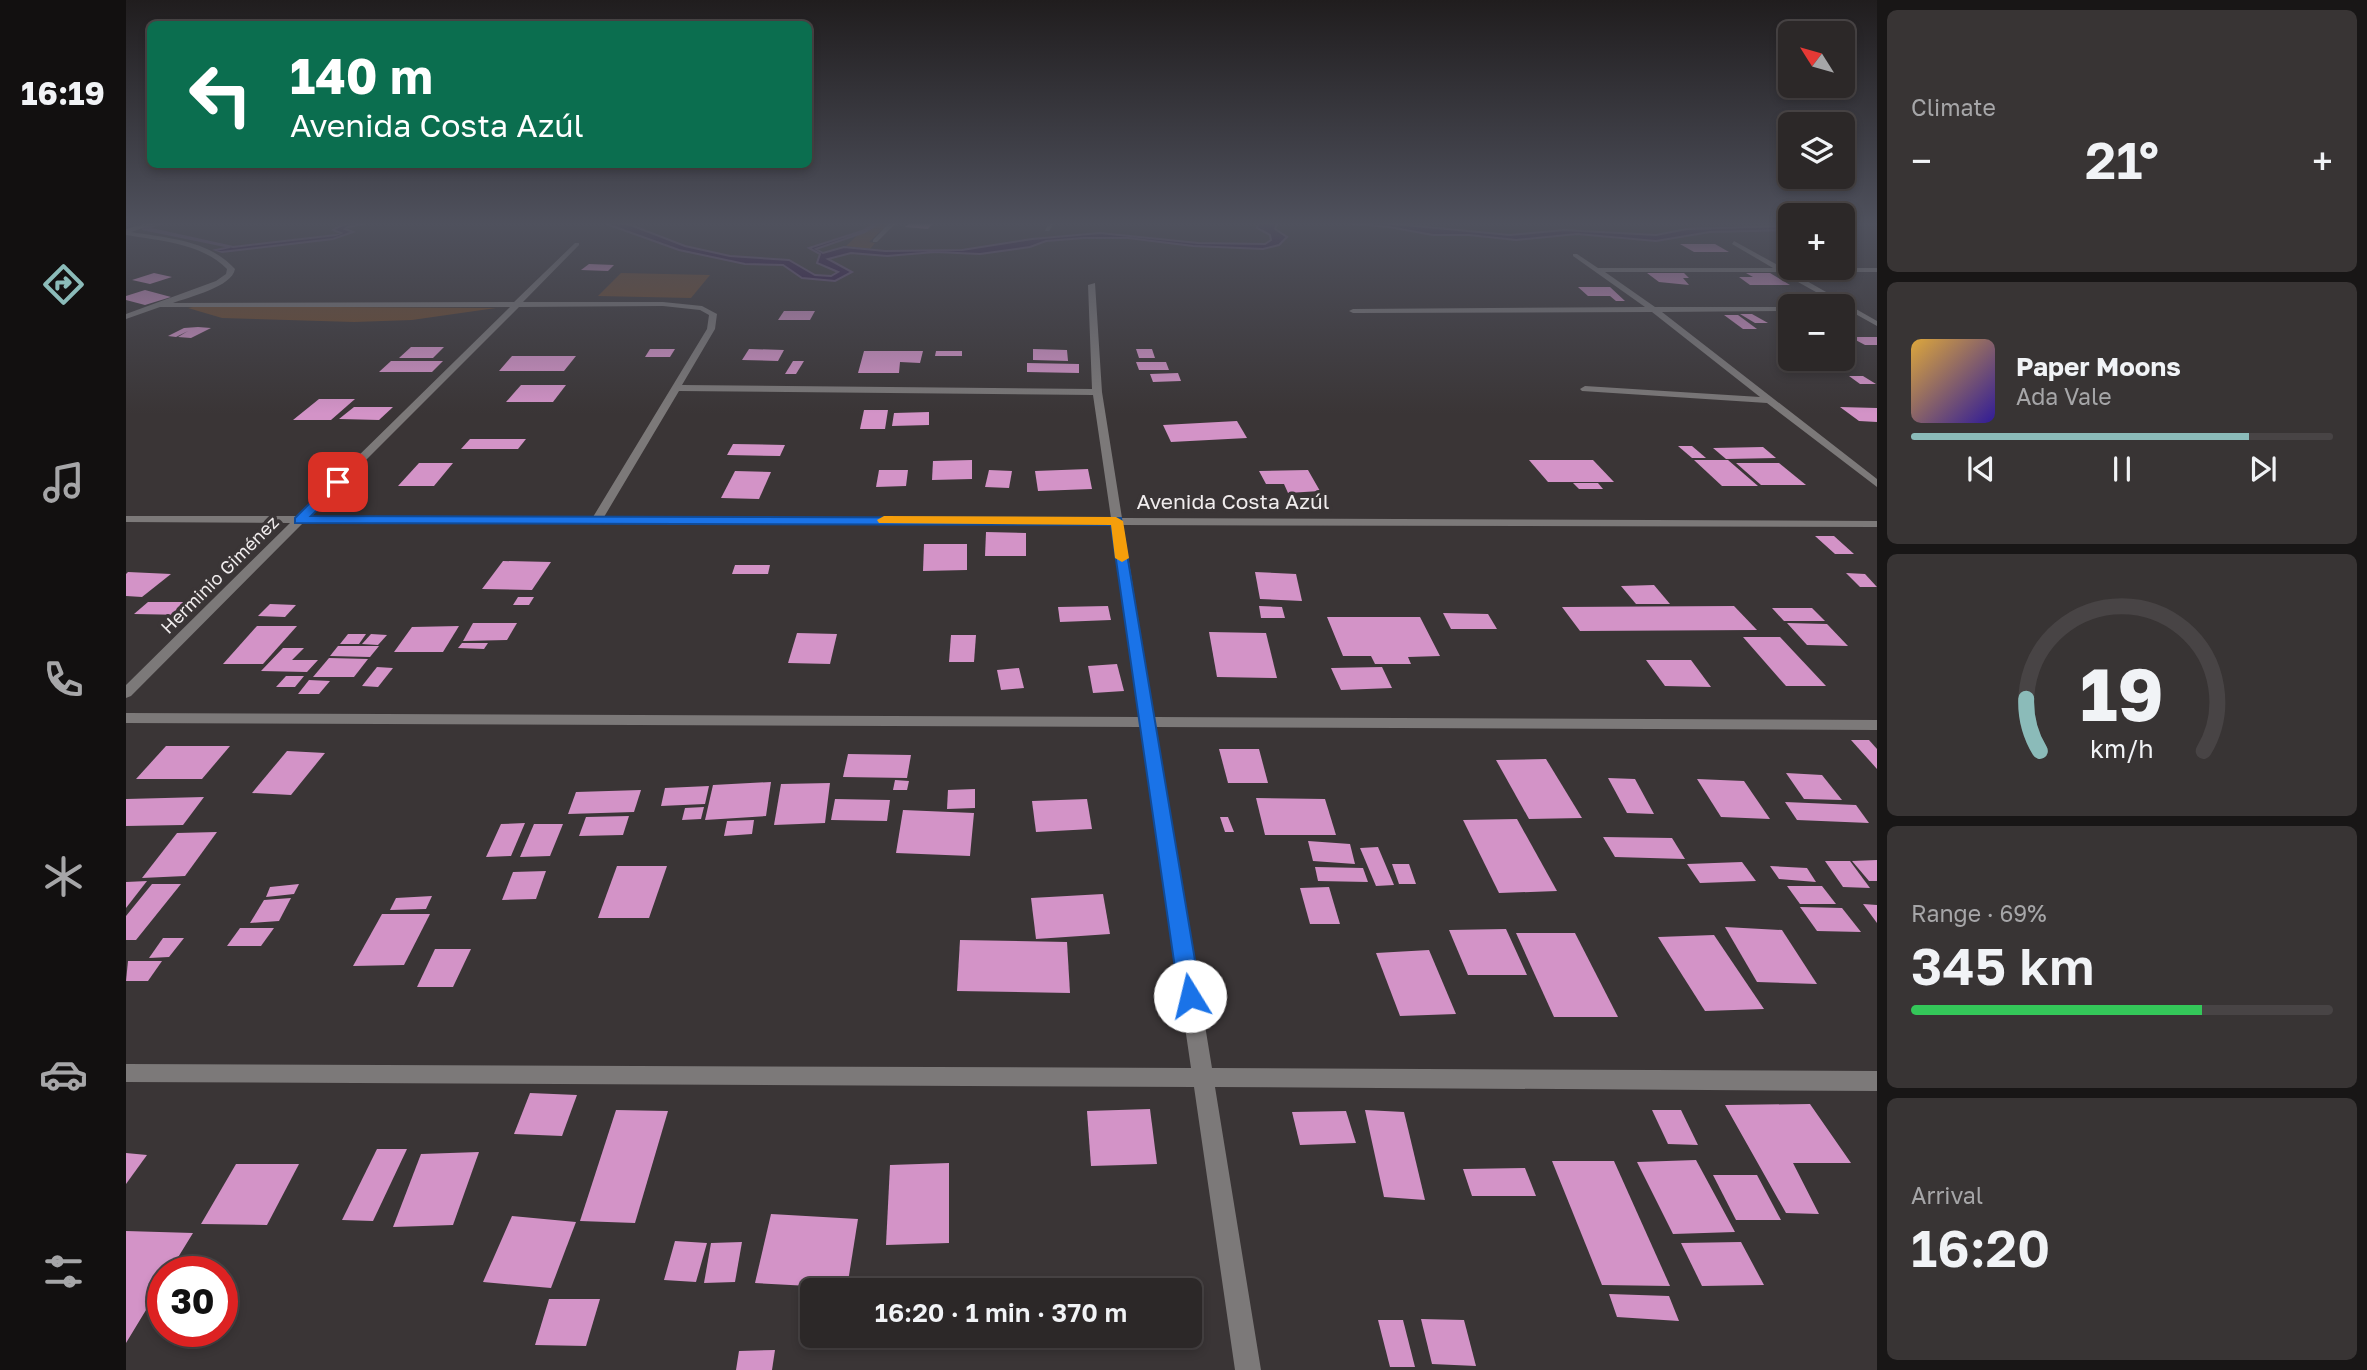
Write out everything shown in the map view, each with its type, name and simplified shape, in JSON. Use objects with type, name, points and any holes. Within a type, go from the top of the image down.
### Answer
[{"type":"street","points":[[126,317],[211,286]]},
{"type":"street","name":"Herminio Giménez","points":[[126,693],[535,286]]},
{"type":"street","points":[[1092,286],[1097,392],[1248,1370]]},
{"type":"street","points":[[1619,286],[1657,312],[1766,400],[1877,484]]},
{"type":"street","points":[[159,305],[663,304],[702,308],[713,314],[711,329],[597,519]]},
{"type":"street","points":[[1353,311],[1657,312],[1778,309]]},
{"type":"street","points":[[1855,313],[1877,324]]},
{"type":"street","points":[[676,388],[1097,392]]},
{"type":"street","points":[[1585,388],[1766,400]]},
{"type":"street","name":"Avenida Costa Azúl","points":[[126,519],[1877,524]]},
{"type":"street","points":[[126,718],[1877,725]]},
{"type":"street","points":[[126,1073],[1877,1082]]},
{"type":"shaded area","points":[[608,286],[701,286],[691,298],[598,296]]},
{"type":"shaded area","points":[[188,308],[496,308],[412,320],[354,322],[222,318]]},
{"type":"building","points":[[1578,287],[1610,287],[1625,301],[1616,301],[1610,296],[1588,296]]},
{"type":"building","points":[[145,290],[171,297],[145,305],[126,300],[126,296]]},
{"type":"building","points":[[784,311],[815,311],[810,320],[778,320]]},
{"type":"building","points":[[1740,314],[1752,314],[1768,323],[1755,323]]},
{"type":"building","points":[[1724,315],[1738,315],[1757,329],[1743,329]]},
{"type":"building","points":[[184,328],[211,328],[191,338],[178,337],[188,331],[176,337],[168,336]]},
{"type":"building","points":[[1855,337],[1877,337],[1877,345],[1865,345]]},
{"type":"building","points":[[411,347],[444,347],[433,358],[399,358]]},
{"type":"building","points":[[650,349],[675,349],[670,357],[645,357]]},
{"type":"building","points":[[749,349],[784,350],[778,361],[742,360]]},
{"type":"building","points":[[1033,349],[1067,350],[1068,361],[1033,360]]},
{"type":"building","points":[[1136,349],[1152,349],[1155,358],[1139,358]]},
{"type":"building","points":[[864,351],[923,351],[920,363],[900,362],[899,373],[858,373]]},
{"type":"building","points":[[936,351],[962,351],[962,356],[935,356]]},
{"type":"building","points":[[512,356],[576,356],[564,371],[499,371]]},
{"type":"building","points":[[391,361],[443,361],[432,372],[379,372]]},
{"type":"building","points":[[793,361],[804,361],[796,374],[785,374]]},
{"type":"building","points":[[1136,362],[1166,362],[1169,370],[1139,370]]},
{"type":"building","points":[[1027,363],[1079,364],[1079,373],[1027,372]]},
{"type":"building","points":[[1178,373],[1181,381],[1153,382],[1150,374]]},
{"type":"building","points":[[1849,376],[1863,376],[1876,384],[1860,384]]},
{"type":"building","points":[[521,385],[566,385],[553,402],[506,402]]},
{"type":"building","points":[[319,399],[355,399],[331,420],[293,420]]},
{"type":"building","points":[[354,407],[393,407],[379,420],[339,419]]},
{"type":"building","points":[[1840,407],[1877,408],[1877,422],[1859,421]]},
{"type":"building","points":[[864,410],[888,410],[885,429],[860,429]]},
{"type":"building","points":[[929,412],[929,425],[892,426],[894,413]]},
{"type":"building","points":[[1237,421],[1247,438],[1171,442],[1163,425]]},
{"type":"building","points":[[470,439],[526,439],[518,449],[461,449]]},
{"type":"building","points":[[733,444],[785,445],[780,456],[727,455]]},
{"type":"building","points":[[1678,446],[1692,446],[1706,458],[1692,458]]},
{"type":"building","points":[[1763,447],[1776,458],[1726,459],[1713,448]]},
{"type":"building","points":[[972,460],[972,479],[932,480],[933,461]]},
{"type":"building","points":[[1529,460],[1593,460],[1614,482],[1548,482]]},
{"type":"building","points":[[1694,460],[1728,460],[1758,486],[1722,486]]},
{"type":"building","points":[[419,463],[453,463],[434,486],[398,486]]},
{"type":"building","points":[[1736,463],[1779,463],[1806,485],[1761,485]]},
{"type":"building","points":[[1088,469],[1092,489],[1038,491],[1035,471]]},
{"type":"building","points":[[879,470],[908,470],[906,486],[876,487]]},
{"type":"building","points":[[989,470],[1012,471],[1009,488],[985,487]]},
{"type":"building","points":[[1308,470],[1320,491],[1288,493],[1284,484],[1266,484],[1259,471]]},
{"type":"building","points":[[735,471],[771,472],[759,499],[721,498]]},
{"type":"building","points":[[1573,483],[1598,483],[1603,489],[1579,489]]},
{"type":"building","points":[[986,532],[1026,533],[1026,556],[985,556]]},
{"type":"building","points":[[1815,536],[1834,536],[1854,554],[1835,554]]},
{"type":"building","points":[[924,544],[967,544],[967,570],[923,571]]},
{"type":"building","points":[[503,561],[551,562],[532,590],[482,589]]},
{"type":"building","points":[[735,565],[770,565],[768,574],[732,574]]},
{"type":"building","points":[[128,572],[171,574],[142,597],[126,596]]},
{"type":"building","points":[[1255,572],[1296,574],[1302,601],[1260,599]]},
{"type":"building","points":[[1846,573],[1865,574],[1877,587],[1860,587]]},
{"type":"building","points":[[1654,585],[1670,604],[1636,604],[1621,586]]},
{"type":"building","points":[[518,597],[534,597],[529,605],[513,605]]},
{"type":"building","points":[[148,602],[200,602],[186,615],[134,614]]},
{"type":"building","points":[[270,604],[296,605],[285,617],[258,616]]},
{"type":"building","points":[[1108,606],[1111,620],[1060,622],[1058,607]]},
{"type":"building","points":[[1259,606],[1282,607],[1285,618],[1261,618]]},
{"type":"building","points":[[1734,606],[1757,630],[1580,631],[1562,607]]},
{"type":"building","points":[[1772,608],[1812,608],[1825,621],[1784,621]]},
{"type":"building","points":[[1443,613],[1488,614],[1497,629],[1451,629]]},
{"type":"building","points":[[1327,617],[1420,617],[1440,656],[1408,657],[1411,664],[1375,664],[1371,656],[1343,656]]},
{"type":"building","points":[[473,623],[517,623],[507,640],[463,641]]},
{"type":"building","points":[[1787,623],[1827,624],[1848,646],[1807,645]]},
{"type":"building","points":[[257,626],[297,626],[263,664],[223,664]]},
{"type":"building","points":[[459,626],[443,652],[394,652],[412,627]]},
{"type":"building","points":[[1209,632],[1266,633],[1277,678],[1217,677]]},
{"type":"building","points":[[797,633],[837,634],[830,664],[788,663]]},
{"type":"building","points":[[348,634],[366,634],[359,644],[340,644]]},
{"type":"building","points":[[371,634],[387,635],[378,645],[362,644]]},
{"type":"building","points":[[951,635],[976,635],[974,662],[949,662]]},
{"type":"building","points":[[1743,637],[1780,637],[1826,686],[1786,686]]},
{"type":"building","points":[[462,643],[488,643],[484,649],[458,648]]},
{"type":"building","points":[[338,646],[379,646],[370,657],[330,656]]},
{"type":"building","points":[[283,648],[304,648],[292,660],[318,660],[307,672],[261,671]]},
{"type":"building","points":[[329,658],[368,659],[354,677],[313,677]]},
{"type":"building","points":[[1646,660],[1691,660],[1711,687],[1665,686]]},
{"type":"building","points":[[1117,664],[1124,691],[1093,693],[1088,666]]},
{"type":"building","points":[[377,667],[393,668],[378,687],[362,686]]},
{"type":"building","points":[[1382,667],[1392,688],[1341,690],[1331,668]]},
{"type":"building","points":[[1019,668],[1024,688],[1001,690],[997,670]]},
{"type":"building","points":[[286,676],[304,676],[295,687],[276,687]]},
{"type":"building","points":[[309,680],[330,681],[319,694],[298,694]]},
{"type":"building","points":[[1851,740],[1869,740],[1877,749],[1877,769]]},
{"type":"building","points":[[166,746],[230,746],[202,779],[136,779]]},
{"type":"building","points":[[1219,749],[1259,749],[1268,783],[1228,783]]},
{"type":"building","points":[[287,751],[325,753],[291,795],[252,793]]},
{"type":"building","points":[[848,754],[911,755],[907,778],[843,777]]},
{"type":"building","points":[[1546,759],[1582,818],[1529,819],[1496,760]]},
{"type":"building","points":[[1786,773],[1822,775],[1842,800],[1804,799]]},
{"type":"building","points":[[1608,778],[1635,779],[1654,814],[1627,813]]},
{"type":"building","points":[[1697,779],[1744,781],[1770,819],[1721,817]]},
{"type":"building","points":[[895,780],[909,781],[907,790],[893,790]]},
{"type":"building","points":[[771,782],[766,816],[705,820],[713,785]]},
{"type":"building","points":[[830,783],[825,823],[774,825],[781,784]]},
{"type":"building","points":[[709,786],[705,804],[661,806],[665,788]]},
{"type":"building","points":[[975,789],[975,808],[947,809],[948,790]]},
{"type":"building","points":[[641,790],[634,812],[568,814],[576,792]]},
{"type":"building","points":[[204,797],[183,825],[126,826],[126,799]]},
{"type":"building","points":[[1256,798],[1325,799],[1336,835],[1265,835]]},
{"type":"building","points":[[835,799],[890,800],[887,821],[831,820]]},
{"type":"building","points":[[1087,799],[1092,829],[1036,832],[1032,801]]},
{"type":"building","points":[[1785,802],[1856,805],[1869,823],[1797,820]]},
{"type":"building","points":[[704,807],[701,819],[682,820],[685,808]]},
{"type":"building","points":[[903,810],[974,813],[970,856],[896,853]]},
{"type":"building","points":[[629,816],[623,835],[579,836],[586,817]]},
{"type":"building","points":[[1220,817],[1228,817],[1234,832],[1225,832]]},
{"type":"building","points":[[1517,819],[1557,891],[1499,893],[1463,820]]},
{"type":"building","points":[[754,820],[752,834],[724,836],[727,821]]},
{"type":"building","points":[[525,823],[511,856],[486,857],[501,824]]},
{"type":"building","points":[[534,824],[563,824],[550,856],[520,857]]},
{"type":"building","points":[[217,832],[185,876],[142,878],[177,833]]},
{"type":"building","points":[[1603,837],[1672,838],[1685,859],[1615,857]]},
{"type":"building","points":[[1308,841],[1350,844],[1355,864],[1313,861]]},
{"type":"building","points":[[1378,847],[1394,885],[1376,886],[1360,848]]},
{"type":"building","points":[[1877,860],[1877,881],[1869,881],[1852,861]]},
{"type":"building","points":[[1825,861],[1850,861],[1870,888],[1843,887]]},
{"type":"building","points":[[1742,862],[1756,881],[1700,883],[1687,864]]},
{"type":"building","points":[[1392,864],[1409,864],[1416,884],[1399,884]]},
{"type":"building","points":[[617,866],[667,866],[649,918],[598,918]]},
{"type":"building","points":[[1770,866],[1807,868],[1816,882],[1779,879]]},
{"type":"building","points":[[1315,867],[1363,868],[1368,882],[1318,881]]},
{"type":"building","points":[[546,871],[536,899],[502,900],[513,872]]},
{"type":"building","points":[[147,881],[126,908],[126,882]]},
{"type":"building","points":[[152,884],[181,884],[136,940],[126,940],[126,916]]},
{"type":"building","points":[[299,884],[294,894],[266,897],[270,887]]},
{"type":"building","points":[[1787,886],[1822,886],[1836,904],[1800,904]]},
{"type":"building","points":[[1329,887],[1340,924],[1310,924],[1300,888]]},
{"type":"building","points":[[1103,894],[1110,934],[1036,939],[1031,898]]},
{"type":"building","points":[[432,896],[426,909],[390,910],[396,898]]},
{"type":"building","points":[[291,898],[279,921],[250,923],[264,900]]},
{"type":"building","points":[[1863,904],[1877,905],[1877,923]]},
{"type":"building","points":[[1800,907],[1842,908],[1861,932],[1817,931]]},
{"type":"building","points":[[382,914],[430,914],[404,965],[353,966]]},
{"type":"building","points":[[1725,927],[1782,930],[1817,984],[1757,982]]},
{"type":"building","points":[[240,928],[274,928],[261,946],[227,946]]},
{"type":"building","points":[[1506,929],[1527,975],[1468,975],[1449,930]]},
{"type":"building","points":[[1516,933],[1575,933],[1618,1017],[1554,1017]]},
{"type":"building","points":[[1714,935],[1764,1009],[1705,1011],[1658,937]]},
{"type":"building","points":[[163,938],[184,938],[169,957],[149,958]]},
{"type":"building","points":[[960,940],[1067,942],[1070,993],[957,991]]},
{"type":"building","points":[[435,949],[471,949],[453,987],[417,987]]},
{"type":"building","points":[[1429,950],[1456,1014],[1400,1016],[1376,953]]},
{"type":"building","points":[[128,961],[162,961],[148,981],[126,981]]},
{"type":"building","points":[[530,1093],[577,1095],[562,1136],[514,1134]]},
{"type":"building","points":[[1810,1104],[1851,1163],[1793,1163],[1819,1214],[1786,1213],[1725,1105]]},
{"type":"building","points":[[1150,1109],[1157,1164],[1091,1166],[1087,1111]]},
{"type":"building","points":[[616,1110],[668,1111],[635,1223],[580,1221]]},
{"type":"building","points":[[1365,1110],[1404,1112],[1425,1200],[1384,1197]]},
{"type":"building","points":[[1652,1110],[1681,1110],[1698,1145],[1668,1144]]},
{"type":"building","points":[[1346,1111],[1356,1143],[1300,1145],[1292,1112]]},
{"type":"building","points":[[377,1149],[407,1149],[373,1221],[342,1220]]},
{"type":"building","points":[[479,1152],[453,1225],[393,1227],[421,1154]]},
{"type":"building","points":[[126,1153],[147,1155],[126,1184]]},
{"type":"building","points":[[1696,1160],[1735,1232],[1673,1234],[1637,1162]]},
{"type":"building","points":[[1552,1161],[1614,1161],[1670,1286],[1602,1285]]},
{"type":"building","points":[[949,1163],[949,1243],[886,1245],[890,1165]]},
{"type":"building","points":[[236,1164],[299,1164],[267,1225],[201,1224]]},
{"type":"building","points":[[1525,1168],[1536,1196],[1472,1196],[1463,1169]]},
{"type":"building","points":[[1713,1175],[1757,1175],[1781,1220],[1736,1220]]},
{"type":"building","points":[[771,1214],[858,1219],[849,1278],[800,1278],[800,1285],[755,1283]]},
{"type":"building","points":[[512,1216],[576,1222],[551,1288],[483,1282]]},
{"type":"building","points":[[126,1231],[193,1233],[179,1256],[147,1256],[147,1308],[126,1343]]},
{"type":"building","points":[[675,1241],[707,1243],[696,1282],[664,1280]]},
{"type":"building","points":[[742,1242],[735,1282],[704,1283],[711,1243]]},
{"type":"building","points":[[1741,1242],[1764,1285],[1702,1286],[1681,1243]]},
{"type":"building","points":[[1609,1294],[1669,1296],[1679,1321],[1617,1317]]},
{"type":"building","points":[[549,1299],[600,1299],[586,1346],[535,1345]]},
{"type":"building","points":[[1421,1319],[1464,1320],[1476,1366],[1432,1364]]},
{"type":"building","points":[[1378,1320],[1403,1320],[1415,1367],[1390,1367]]},
{"type":"building","points":[[775,1350],[772,1370],[736,1370],[739,1351]]},
{"type":"slow traffic","points":[[884,520],[1116,521],[1122,558]]},
{"type":"route","points":[[338,482],[300,520],[1116,521],[1190,996]]}]
